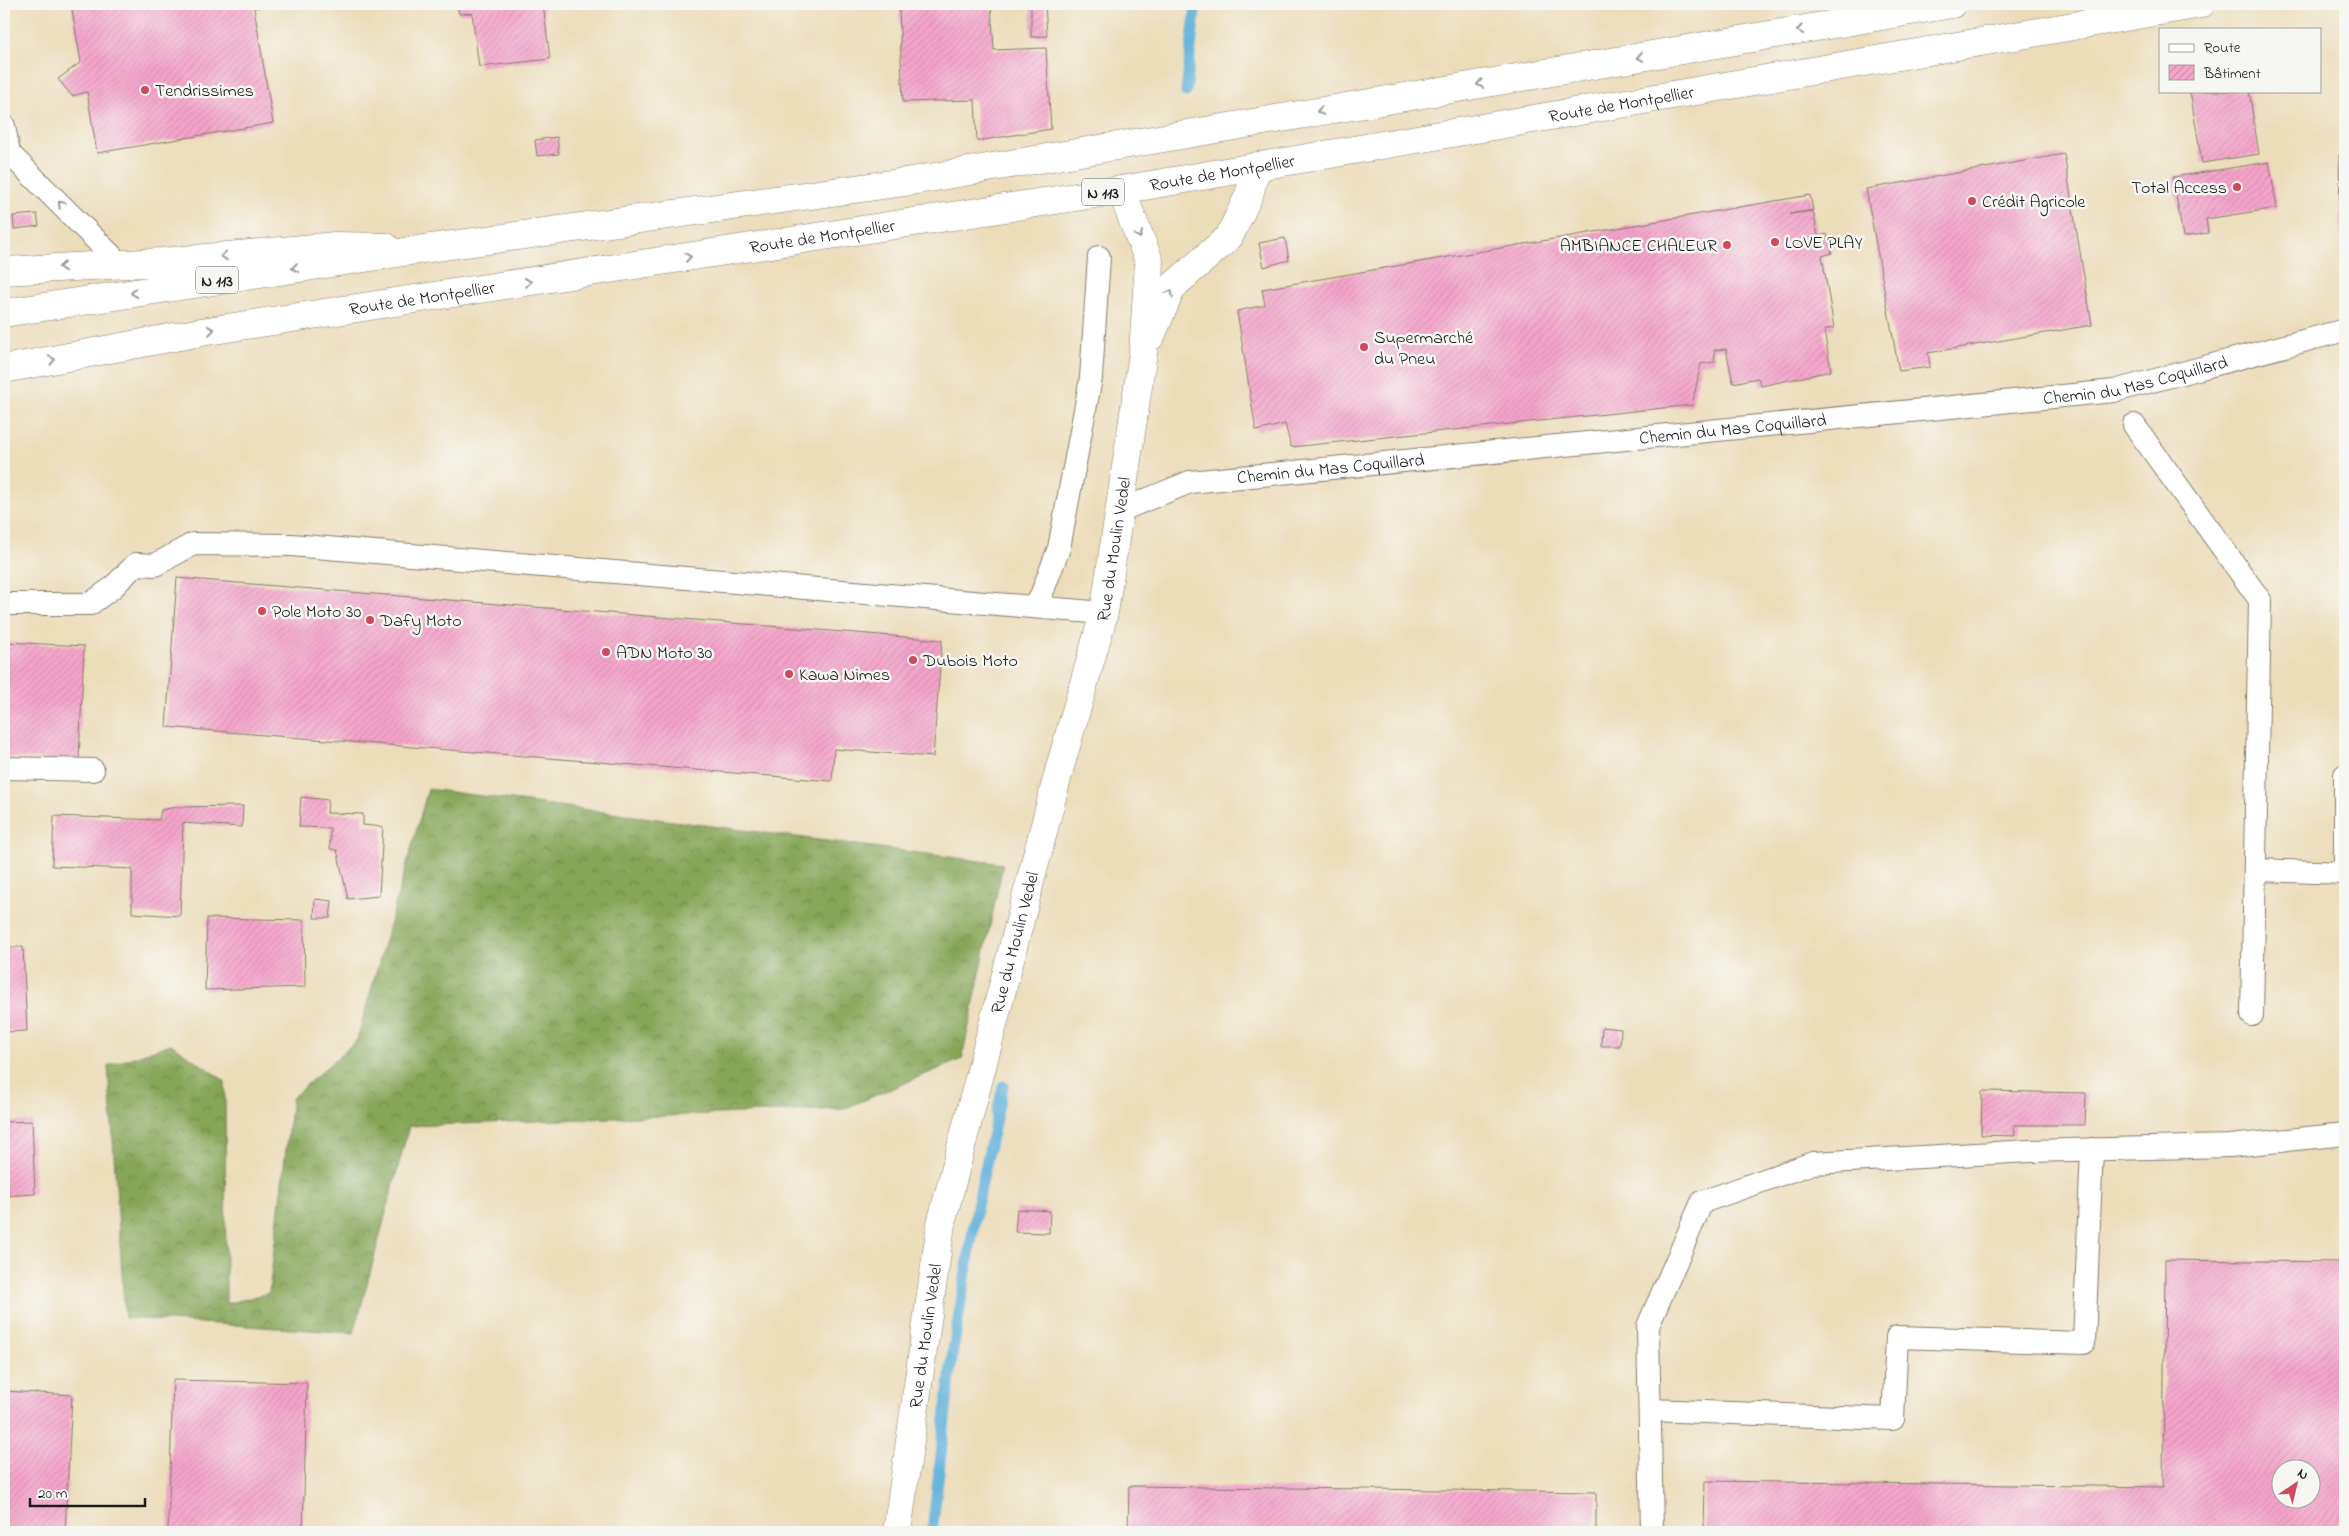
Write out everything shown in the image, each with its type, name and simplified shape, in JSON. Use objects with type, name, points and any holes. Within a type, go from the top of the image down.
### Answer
[{"type":"main road","name":"N 113","points":[[4,314],[430,248],[905,182],[1845,13],[1952,4]]},
{"type":"main road","name":"Route de Montpellier","points":[[4,369],[201,332],[1120,190],[2201,4]]},
{"type":"main road","name":"Rue du Moulin Vedel","points":[[1143,353],[1172,287],[1229,237],[1248,195],[1258,166]]},
{"type":"main road","name":"Rue du Moulin Vedel","points":[[897,1532],[941,1224],[1060,767],[1104,613],[1143,353],[1149,261],[1120,190]]},
{"type":"main road","points":[[4,271],[120,264],[335,246],[430,248]]},
{"type":"lane","points":[[4,126],[9,153],[120,264]]},
{"type":"lane","points":[[1037,606],[1059,548],[1091,378],[1099,257]]},
{"type":"lane","name":"Chemin du Mas Coquillard","points":[[1119,511],[1190,482],[2114,391],[2345,330]]},
{"type":"lane","points":[[2134,425],[2260,600],[2252,1015]]},
{"type":"lane","points":[[4,604],[90,604],[112,588],[136,564],[155,565],[194,544],[291,545],[1104,613]]},
{"type":"lane","points":[[4,768],[93,770]]},
{"type":"lane","points":[[2255,870],[2344,873],[2345,775]]},
{"type":"lane","points":[[1652,1532],[1648,1326],[1702,1202],[1813,1163],[2092,1149],[2230,1146],[2345,1134]]},
{"type":"lane","points":[[1650,1410],[1893,1419],[1897,1337],[2084,1343],[2092,1149]]},
{"type":"green space","points":[[428,789],[1003,864],[962,1059],[843,1109],[409,1126],[354,1333],[125,1318],[108,1066],[171,1044],[225,1081],[226,1304],[269,1293],[292,1098],[357,1040]]},
{"type":"building","points":[[71,4],[273,4],[254,8],[273,123],[97,153],[87,92],[72,96],[58,79],[81,62]]},
{"type":"building","points":[[457,4],[543,4],[550,59],[479,67],[472,13],[459,14]]},
{"type":"building","points":[[1031,4],[1045,4],[1047,36],[1031,37]]},
{"type":"building","points":[[991,5],[994,50],[1046,48],[1051,129],[977,141],[975,100],[903,102],[899,9]]},
{"type":"building","points":[[2190,92],[2249,92],[2259,154],[2202,163]]},
{"type":"building","points":[[557,137],[559,154],[537,156],[535,140]]},
{"type":"building","points":[[2064,154],[2092,325],[1928,353],[1930,367],[1899,371],[1866,189]]},
{"type":"building","points":[[2345,154],[2345,266],[2341,266],[2339,155]]},
{"type":"building","points":[[2269,162],[2277,208],[2206,219],[2208,233],[2183,237],[2173,177]]},
{"type":"building","points":[[1810,195],[1813,210],[1790,214],[1813,211],[1818,236],[1827,234],[1832,253],[1822,256],[1834,328],[1824,330],[1831,371],[1761,386],[1758,378],[1733,383],[1726,349],[1714,350],[1715,362],[1701,364],[1692,405],[1291,447],[1285,424],[1256,431],[1237,311],[1265,305],[1262,289]]},
{"type":"building","points":[[37,214],[39,226],[14,229],[13,216]]},
{"type":"building","points":[[1285,238],[1289,260],[1264,267],[1259,243]]},
{"type":"building","points":[[177,578],[942,640],[933,757],[834,749],[832,781],[166,727]]},
{"type":"building","points":[[4,642],[84,646],[79,761],[4,757]]},
{"type":"building","points":[[301,797],[328,800],[327,813],[363,814],[363,825],[383,827],[379,896],[348,899],[337,850],[330,849],[330,828],[299,827]]},
{"type":"building","points":[[243,806],[242,827],[183,823],[180,916],[132,913],[132,869],[52,866],[54,816],[159,820],[161,810],[176,807]]},
{"type":"building","points":[[315,899],[332,901],[330,918],[314,918]]},
{"type":"building","points":[[207,918],[304,920],[305,987],[205,990]]},
{"type":"building","points":[[4,947],[23,947],[27,1031],[4,1032]]},
{"type":"building","points":[[1602,1027],[1621,1029],[1620,1046],[1601,1046]]},
{"type":"building","points":[[1982,1091],[2086,1093],[2085,1125],[2014,1125],[2015,1136],[1981,1135]]},
{"type":"building","points":[[32,1121],[35,1194],[4,1196],[4,1122]]},
{"type":"building","points":[[1017,1209],[1050,1211],[1049,1233],[1015,1232]]},
{"type":"building","points":[[2165,1260],[2345,1262],[2345,1532],[1704,1532],[1705,1481],[2163,1487]]},
{"type":"building","points":[[173,1380],[307,1383],[303,1532],[168,1532]]},
{"type":"building","points":[[4,1391],[72,1395],[65,1532],[4,1532]]},
{"type":"building","points":[[1129,1486],[1596,1492],[1596,1532],[1128,1532]]},
{"type":"waterway","points":[[1186,92],[1196,4]]},
{"type":"waterway","points":[[932,1532],[953,1350],[977,1206],[1003,1086]]},
{"type":"place","name":"Tendrissimes","points":[[145,90]]},
{"type":"place","name":"Total Access","points":[[2237,187]]},
{"type":"place","name":"Crédit Agricole","points":[[1972,201]]},
{"type":"place","name":"LOVE PLAY","points":[[1775,242]]},
{"type":"place","name":"AMBIANCE CHALEUR","points":[[1727,245]]},
{"type":"place","name":"Supermarché du Pneu","points":[[1364,347]]},
{"type":"place","name":"Pole Moto 30","points":[[262,611]]},
{"type":"place","name":"Dafy Moto","points":[[370,620]]},
{"type":"place","name":"ADN Moto 30","points":[[606,652]]},
{"type":"place","name":"Dubois Moto","points":[[913,660]]},
{"type":"place","name":"Kawa Nimes","points":[[789,674]]}]
